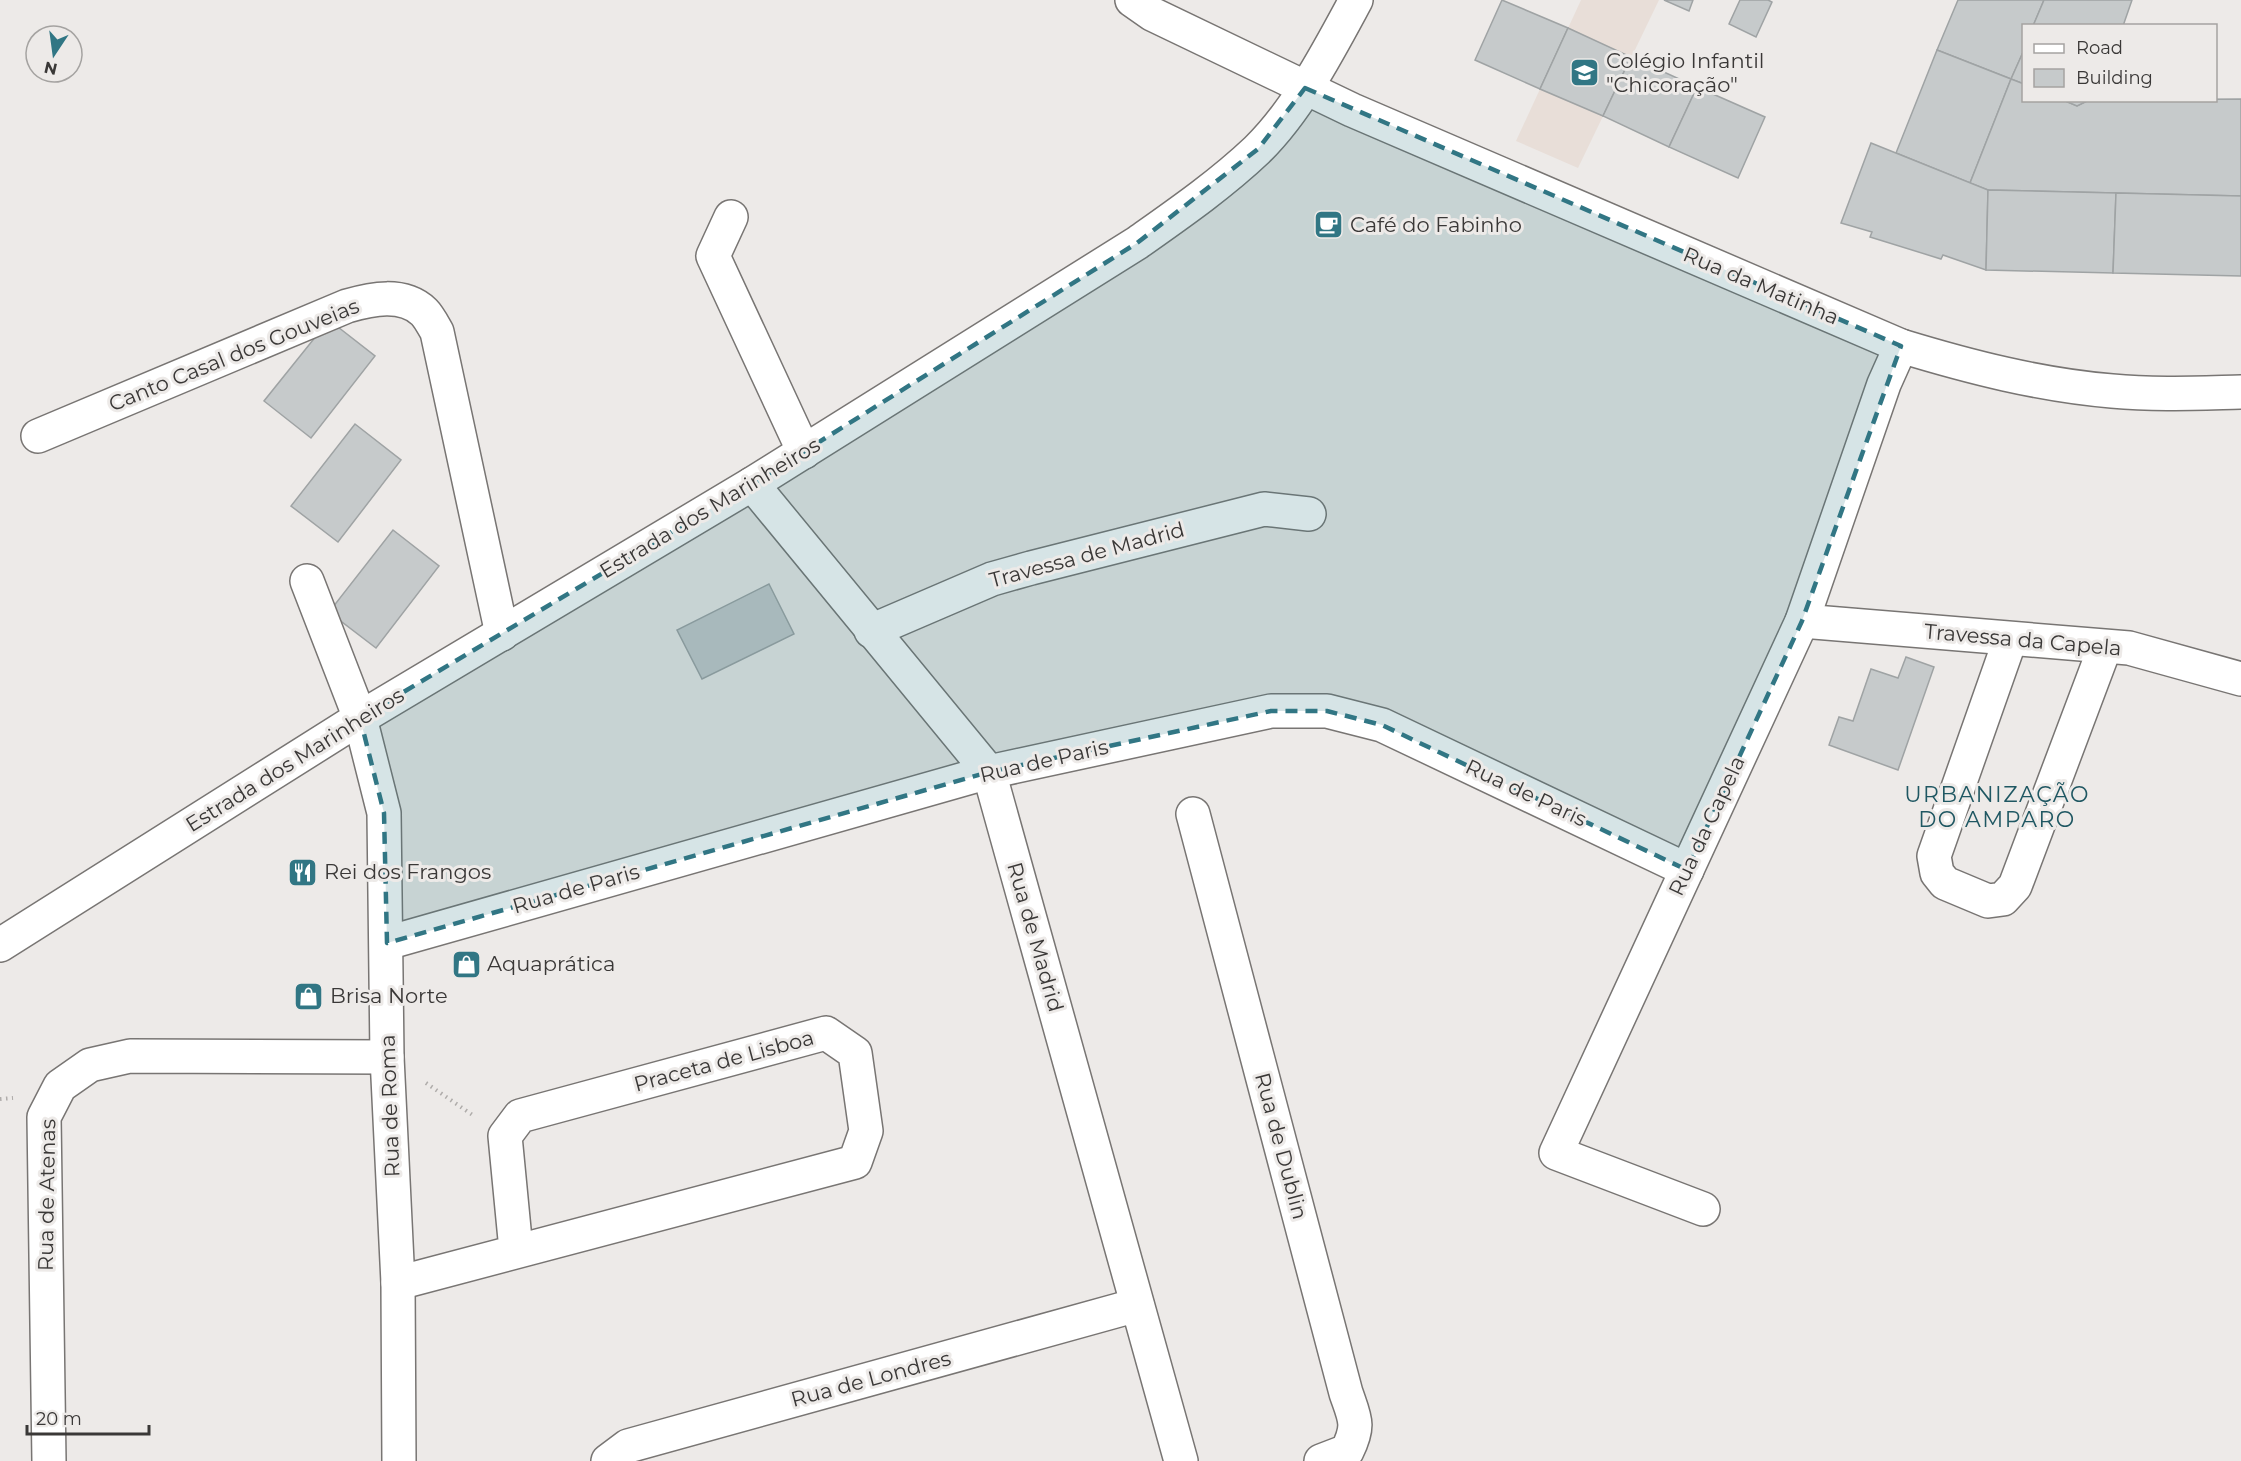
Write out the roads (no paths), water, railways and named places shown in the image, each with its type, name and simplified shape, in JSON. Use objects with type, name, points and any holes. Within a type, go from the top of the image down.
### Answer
[{"type":"street","name":"Rua da Matinha","points":[[1132,0],[1152,14],[1305,88],[1901,346],[1965,365],[2044,382],[2100,390],[2173,393],[2241,392]]},
{"type":"street","name":"Estrada dos Marinheiros","points":[[0,945],[360,718],[752,484],[1137,243],[1192,204],[1258,148],[1305,88],[1356,0]]},
{"type":"street","points":[[731,217],[713,256],[804,452]]},
{"type":"street","name":"Canto Casal dos Gouveias","points":[[38,436],[347,306],[377,298],[404,301],[423,311],[437,332],[502,634]]},
{"type":"street","name":"Rua da Capela","points":[[1703,1209],[1556,1153],[1802,621],[1884,384],[1901,346]]},
{"type":"street","name":"Rua de Madrid","points":[[752,484],[989,772],[1181,1461]]},
{"type":"street","name":"Travessa de Madrid","points":[[871,631],[992,579],[1031,568],[1264,509],[1309,514]]},
{"type":"street","name":"Rua de Roma","points":[[308,581],[360,718],[384,813],[387,1057],[398,1283],[399,1461]]},
{"type":"street","name":"Travessa da Capela","points":[[1802,621],[2010,640],[2129,648],[2241,679]]},
{"type":"street","points":[[2010,640],[1934,856],[1937,873],[1944,883],[1988,901],[2003,899],[2015,886],[2105,646]]},
{"type":"street","name":"Rua de Paris","points":[[387,943],[989,772],[1271,711],[1327,711],[1382,725],[1687,870]]},
{"type":"street","name":"Rua de Dublin","points":[[1193,814],[1342,1381],[1354,1418],[1355,1434],[1347,1451],[1322,1461]]},
{"type":"street","name":"Praceta de Lisboa","points":[[398,1283],[855,1162],[866,1131],[855,1053],[826,1033],[520,1116],[505,1136],[516,1250]]},
{"type":"street","name":"Rua de Atenas","points":[[49,1461],[44,1117],[60,1086],[90,1065],[130,1056],[387,1057]]},
{"type":"street","name":"Rua de Londres","points":[[608,1461],[628,1446],[1137,1305]]},
{"type":"place","name":"Colégio Infantil \"Chicoração\"","points":[[1585,73]]},
{"type":"place","name":"Café do Fabinho","points":[[1329,225]]},
{"type":"place","name":"Rei dos Frangos","points":[[303,872]]},
{"type":"place","name":"Aquaprática","points":[[466,964]]},
{"type":"place","name":"Brisa Norte","points":[[309,996]]},
{"type":"district","name":"URBANIZAÇÃO DO AMPARO","points":[[1997,806]]}]
